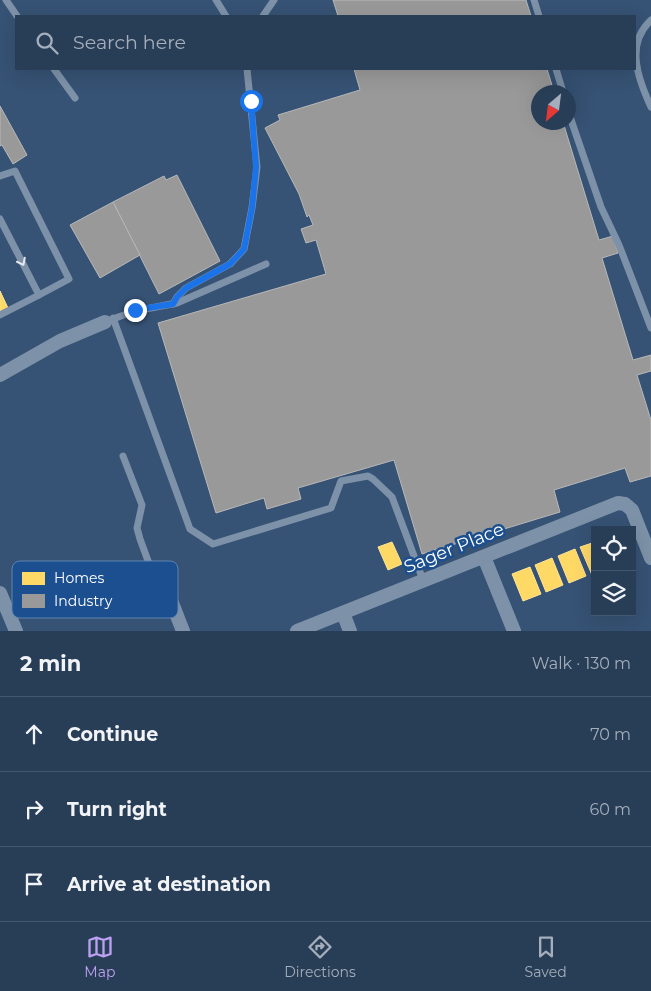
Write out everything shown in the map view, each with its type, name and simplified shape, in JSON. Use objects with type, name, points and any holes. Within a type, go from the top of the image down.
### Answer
[{"type":"street","points":[[0,375],[60,341],[109,320]]},
{"type":"street","name":"Sager Place","points":[[297,631],[618,503],[625,504],[632,510],[651,558]]},
{"type":"street","points":[[484,557],[514,631]]},
{"type":"street","points":[[0,593],[16,631]]},
{"type":"street","points":[[342,613],[350,631]]},
{"type":"street","points":[[178,618],[183,631]]},
{"type":"lane","points":[[6,0],[17,15]]},
{"type":"lane","points":[[216,0],[225,15]]},
{"type":"lane","points":[[264,15],[274,0]]},
{"type":"lane","points":[[534,0],[540,15]]},
{"type":"lane","points":[[651,20],[643,27],[637,40],[636,60],[641,81],[651,107]]},
{"type":"lane","points":[[55,70],[75,98]]},
{"type":"lane","points":[[173,304],[186,288],[230,264],[244,249],[252,208],[256,167],[247,70]]},
{"type":"lane","points":[[556,70],[561,85]]},
{"type":"lane","points":[[575,130],[601,206],[619,245],[651,328]]},
{"type":"lane","points":[[0,176],[15,171],[68,279],[0,315]]},
{"type":"lane","points":[[0,219],[39,295]]},
{"type":"lane","points":[[266,264],[173,304],[135,310],[109,320],[190,529],[213,544],[331,508],[341,481],[368,476],[392,497],[423,580]]},
{"type":"lane","points":[[123,456],[142,504],[137,528],[148,561]]},
{"type":"building: Homes","points":[[0,291],[8,308],[0,312]]},
{"type":"building: Homes","points":[[392,542],[402,564],[388,570],[378,547]]},
{"type":"building: Homes","points":[[591,543],[591,573],[580,547]]},
{"type":"building: Homes","points":[[575,549],[586,576],[569,583],[558,556]]},
{"type":"building: Homes","points":[[552,558],[563,585],[546,592],[535,565]]},
{"type":"building: Homes","points":[[530,567],[541,594],[523,601],[512,574]]},
{"type":"building: Industry","points":[[333,0],[526,0],[531,15],[338,15]]},
{"type":"building: Industry","points":[[354,70],[547,70],[552,85],[531,85],[531,130],[565,130],[599,240],[613,236],[618,253],[602,258],[633,360],[651,355],[651,371],[637,375],[651,420],[651,476],[630,482],[625,468],[554,490],[560,512],[422,554],[394,460],[298,488],[301,499],[267,509],[264,498],[216,513],[158,323],[326,274],[316,240],[306,243],[301,229],[313,225],[309,215],[307,217],[299,194],[265,128],[280,120],[278,115],[360,90]]},
{"type":"building: Industry","points":[[0,106],[27,155],[13,164],[2,145],[0,146]]},
{"type":"building: Industry","points":[[177,175],[220,261],[159,294],[113,202],[164,176],[166,180]]},
{"type":"building: Industry","points":[[113,202],[140,255],[100,278],[70,225]]},
{"type":"route","points":[[135,310],[173,304],[186,288],[230,264],[244,249],[252,208],[256,167],[251,101]]}]
